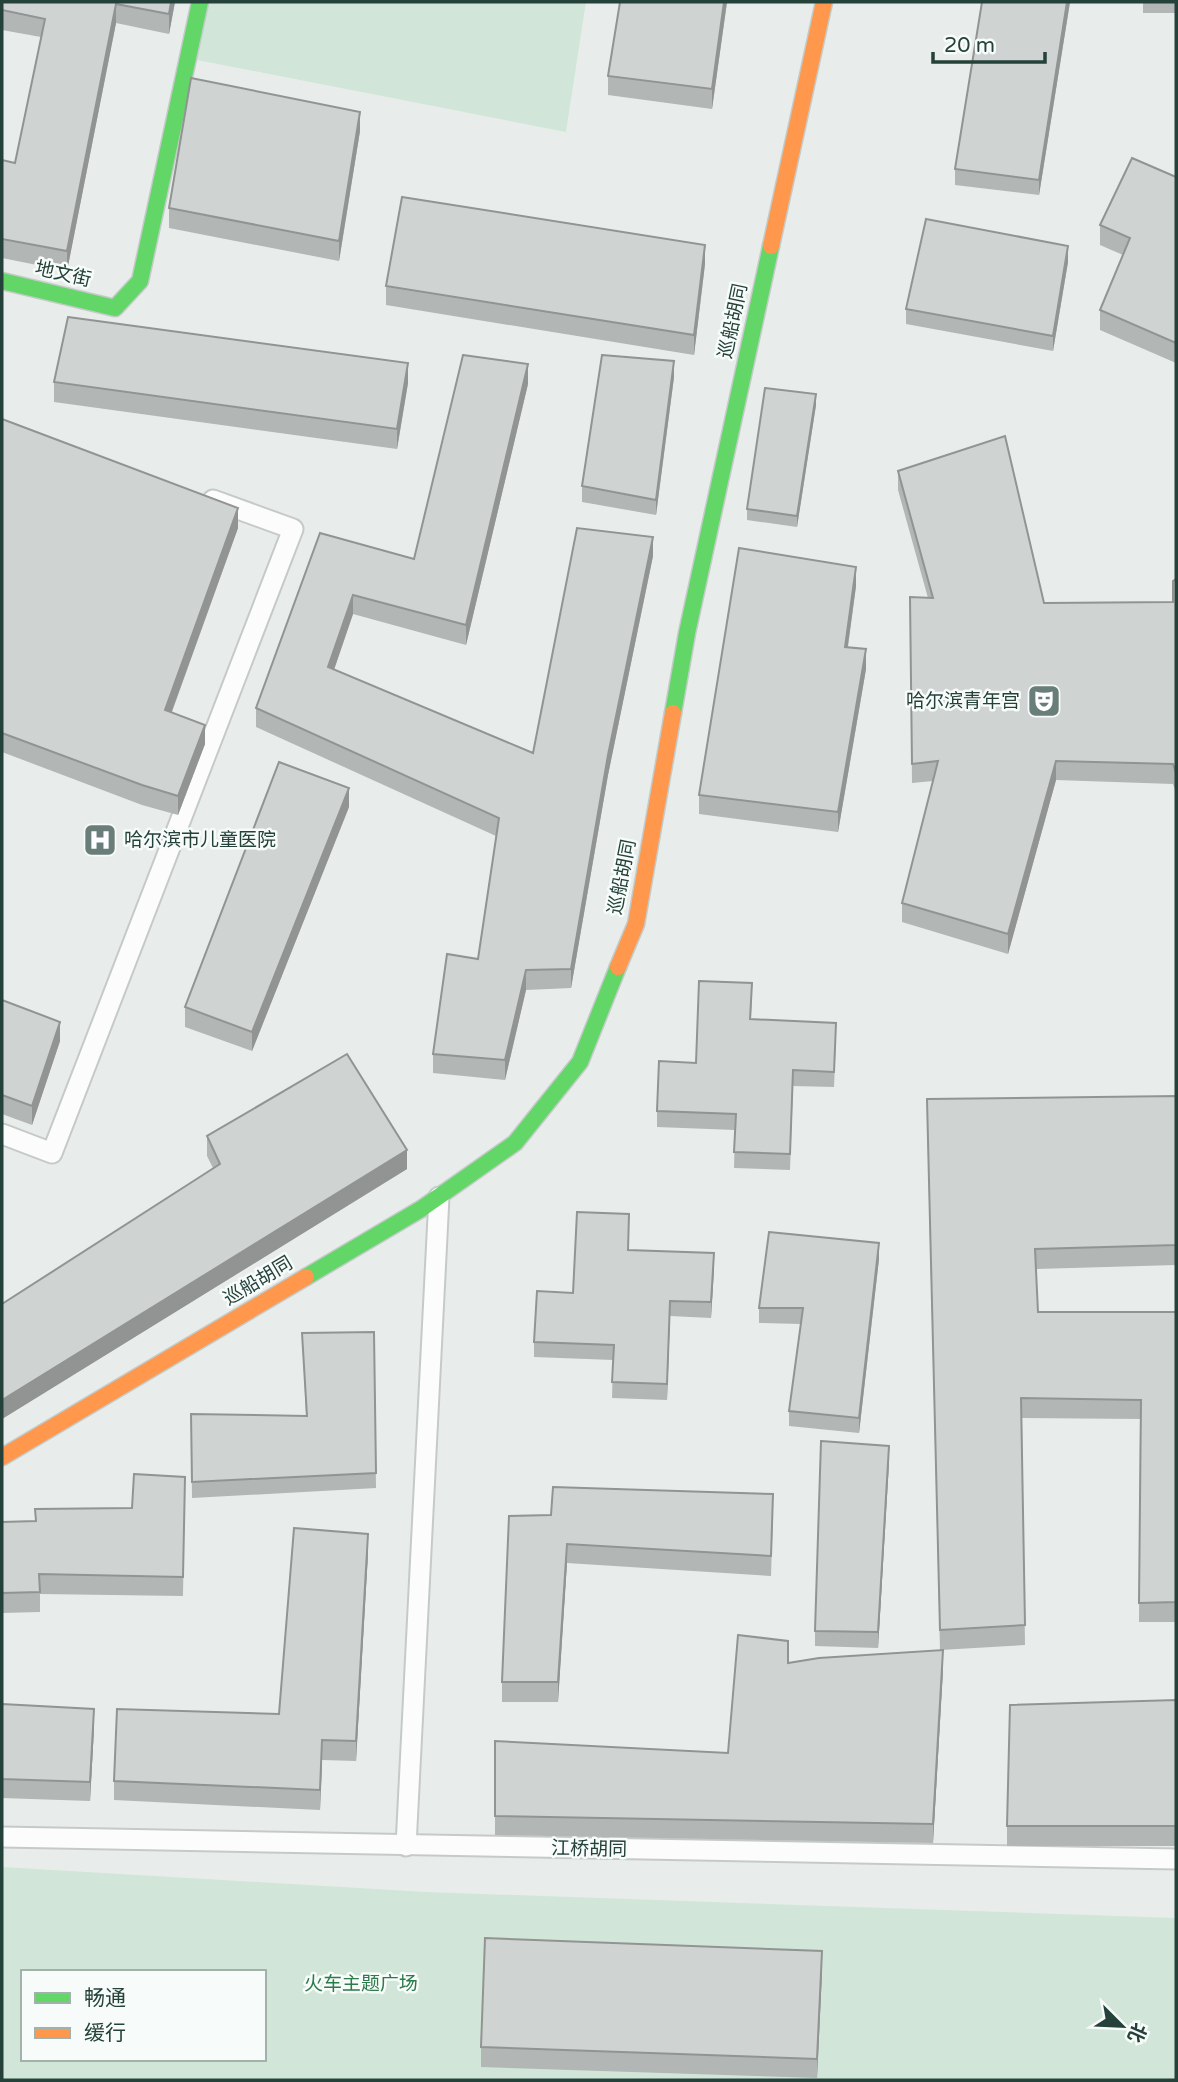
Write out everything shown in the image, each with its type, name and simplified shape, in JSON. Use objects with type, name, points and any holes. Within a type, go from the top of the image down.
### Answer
[{"type":"street","name":"地文街","points":[[2,281],[115,308],[140,281],[200,2]]},
{"type":"street","name":"巡船胡同","points":[[2,1457],[439,1197],[515,1143],[580,1062],[636,924],[687,633],[824,2]]},
{"type":"lane","points":[[2,1134],[51,1153],[293,529],[192,492]]},
{"type":"lane","points":[[405,1846],[439,1197]]},
{"type":"lane","name":"江桥胡同","points":[[2,1837],[1176,1859]]},
{"type":"green space","points":[[200,2],[586,2],[566,132],[187,58]]},
{"type":"green space","name":"火车主题广场","points":[[2,1867],[426,1892],[1176,1918],[1176,2080],[2,2080]]},
{"type":"building","points":[[2,2],[171,2],[169,14],[116,4],[67,251],[2,239],[2,160],[15,163],[45,19],[2,10]]},
{"type":"building","points":[[620,2],[724,2],[712,89],[608,76]]},
{"type":"building","points":[[982,2],[1067,2],[1039,180],[955,169]]},
{"type":"building","points":[[191,78],[360,112],[339,241],[169,208]]},
{"type":"building","points":[[1132,158],[1176,177],[1176,343],[1100,310],[1130,238],[1100,225]]},
{"type":"building","points":[[402,197],[705,245],[694,335],[386,286]]},
{"type":"building","points":[[926,219],[1068,246],[1053,336],[906,309]]},
{"type":"building","points":[[68,317],[408,363],[397,429],[54,382]]},
{"type":"building","points":[[463,355],[528,364],[466,625],[353,595],[328,667],[533,753],[577,528],[653,537],[608,755],[571,969],[526,970],[505,1060],[433,1054],[447,954],[478,959],[499,818],[256,708],[320,533],[414,559]]},
{"type":"building","points":[[602,355],[674,361],[656,500],[582,486]]},
{"type":"building","points":[[765,388],[816,394],[797,516],[747,509]]},
{"type":"building","points":[[2,419],[238,508],[165,710],[205,725],[178,796],[2,733]]},
{"type":"building","name":"哈尔滨青年宫","points":[[1005,436],[1044,603],[1173,602],[1173,581],[1176,579],[1176,773],[1173,764],[1056,761],[1008,934],[902,903],[938,761],[912,764],[910,597],[933,598],[898,471]]},
{"type":"building","points":[[739,548],[856,567],[845,647],[866,649],[838,812],[699,795]]},
{"type":"building","points":[[279,762],[349,788],[252,1032],[185,1007]]},
{"type":"building","points":[[699,981],[752,983],[750,1019],[836,1023],[834,1072],[793,1070],[790,1154],[734,1152],[736,1114],[657,1111],[659,1061],[696,1063]]},
{"type":"building","points":[[2,1000],[60,1022],[32,1106],[2,1095]]},
{"type":"building","points":[[347,1054],[407,1150],[2,1400],[2,1304],[220,1164],[207,1136]]},
{"type":"building","points":[[1176,1096],[1176,1245],[1035,1249],[1038,1312],[1176,1312],[1176,1602],[1139,1603],[1141,1400],[1021,1398],[1025,1625],[940,1630],[927,1099]]},
{"type":"building","points":[[577,1212],[629,1214],[628,1250],[714,1253],[711,1302],[670,1301],[667,1384],[612,1382],[614,1345],[534,1342],[537,1291],[573,1293]]},
{"type":"building","points":[[769,1232],[879,1243],[859,1418],[789,1411],[803,1308],[759,1308]]},
{"type":"building","points":[[374,1332],[376,1473],[192,1482],[191,1414],[307,1416],[302,1333]]},
{"type":"building","points":[[821,1441],[889,1446],[878,1632],[815,1631]]},
{"type":"building","points":[[134,1474],[185,1477],[183,1577],[39,1574],[40,1592],[2,1593],[2,1522],[36,1521],[35,1509],[132,1508]]},
{"type":"building","points":[[553,1487],[773,1494],[771,1556],[567,1544],[558,1682],[502,1682],[509,1516],[551,1515]]},
{"type":"building","points":[[294,1528],[368,1534],[356,1741],[322,1740],[320,1790],[114,1781],[117,1709],[279,1714]]},
{"type":"building","points":[[738,1635],[788,1641],[788,1663],[819,1658],[943,1650],[933,1824],[495,1816],[495,1741],[728,1753]]},
{"type":"building","points":[[1176,1700],[1176,1826],[1007,1826],[1010,1705]]},
{"type":"building","points":[[2,1704],[94,1709],[90,1782],[2,1779]]},
{"type":"building","points":[[485,1938],[822,1951],[817,2059],[481,2047]]},
{"type":"traffic: fast","points":[[2,281],[115,308],[140,281],[200,2]]},
{"type":"traffic: fast","points":[[673,713],[687,633],[771,246]]},
{"type":"traffic: fast","points":[[306,1277],[421,1209],[515,1143],[580,1062],[618,967]]},
{"type":"traffic: slow","points":[[771,246],[824,2]]},
{"type":"traffic: slow","points":[[618,967],[636,924],[673,713]]},
{"type":"traffic: slow","points":[[2,1457],[306,1277]]},
{"type":"place","name":"哈尔滨青年宫","points":[[1044,701]]},
{"type":"place","name":"哈尔滨市儿童医院","points":[[100,840]]}]
